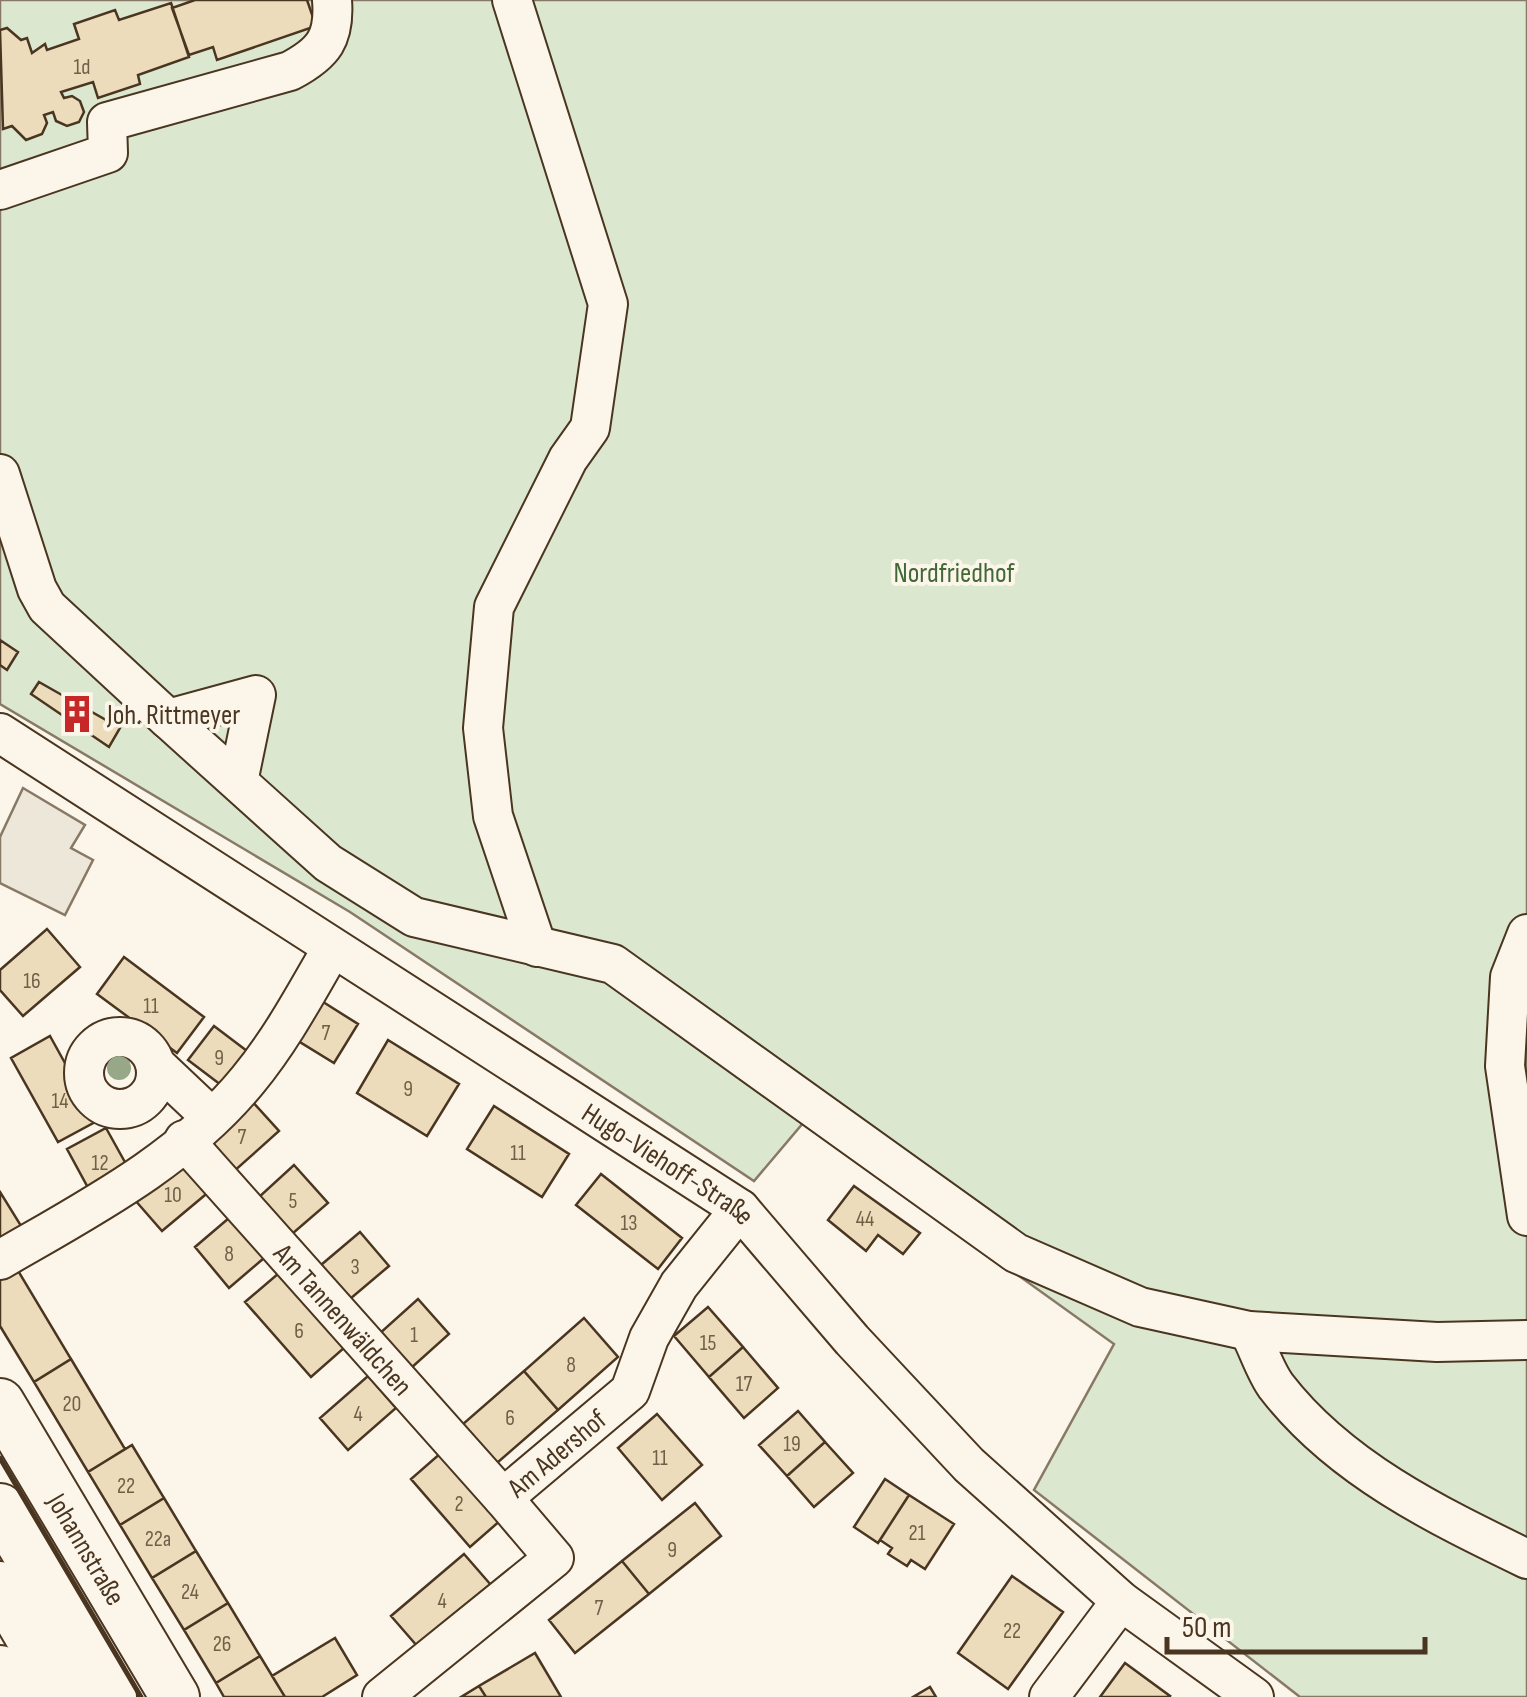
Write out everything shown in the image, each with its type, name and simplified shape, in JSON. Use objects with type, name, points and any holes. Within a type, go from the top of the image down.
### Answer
[{"type":"main road","name":"Johannstraße","points":[[0,1403],[175,1697]]},
{"type":"main road","points":[[0,1508],[112,1697]]},
{"type":"main road","points":[[0,1586],[66,1697]]},
{"type":"main road","points":[[0,1670],[16,1697]]},
{"type":"street","points":[[0,190],[108,153],[108,122],[290,70],[310,60],[327,46],[334,28],[332,0]]},
{"type":"street","points":[[512,0],[608,304],[590,428],[568,458],[494,606],[482,728],[493,816],[537,947]]},
{"type":"street","points":[[0,474],[37,589],[48,608],[328,863],[414,917],[613,964],[1016,1252],[1140,1308],[1249,1331],[1437,1342],[1527,1340]]},
{"type":"street","points":[[168,719],[256,695],[238,782]]},
{"type":"street","name":"Hugo-Viehoff-Straße","points":[[0,733],[82,805],[331,950],[740,1209],[852,1340],[969,1465],[1121,1601],[1254,1697]]},
{"type":"street","points":[[1527,934],[1510,977],[1505,1066],[1527,1216]]},
{"type":"street","points":[[0,1260],[137,1180],[246,1083],[279,1040],[331,950]]},
{"type":"street","name":"Am Tannenwäldchen","points":[[184,1139],[91,1096],[83,1076],[86,1057],[95,1045],[112,1036],[128,1036],[146,1046],[184,1139],[503,1498]]},
{"type":"street","points":[[118,1110],[137,1106],[150,1095],[156,1065]]},
{"type":"street","name":"Am Adershof","points":[[382,1697],[554,1558],[503,1498],[630,1391],[649,1338],[680,1286],[740,1209]]},
{"type":"street","points":[[1249,1331],[1275,1385],[1341,1451],[1427,1511],[1527,1559]]},
{"type":"street","points":[[1050,1697],[1121,1601]]},
{"type":"green space","name":"Nordfriedhof","points":[[0,0],[1527,0],[1527,1697],[1300,1697],[1034,1490],[1114,1344],[804,1122],[754,1181],[350,912],[0,704]]},
{"type":"shaded area","points":[[23,788],[85,825],[71,848],[93,860],[65,915],[0,883],[0,837]]},
{"type":"building","points":[[195,0],[307,0],[316,26],[217,60],[213,47],[189,55],[172,8]]},
{"type":"building","points":[[171,3],[189,57],[138,75],[140,84],[98,98],[93,82],[61,92],[64,98],[72,96],[80,101],[84,112],[79,122],[67,126],[56,121],[53,112],[44,115],[47,123],[42,134],[26,140],[12,126],[3,129],[0,30],[7,28],[21,40],[27,38],[32,53],[45,44],[47,50],[79,39],[74,24],[115,10],[119,20]]},
{"type":"building","points":[[0,640],[18,652],[7,670],[0,665]]},
{"type":"building","name":"Joh. Rittmeyer","points":[[39,682],[120,728],[109,747],[31,694]]},
{"type":"building","points":[[47,929],[80,967],[23,1016],[0,990],[0,970]]},
{"type":"building","points":[[124,957],[204,1017],[177,1053],[97,994]]},
{"type":"building","points":[[320,1000],[358,1024],[334,1063],[295,1039]]},
{"type":"building","points":[[214,1026],[251,1054],[225,1088],[188,1060]]},
{"type":"building","points":[[50,1036],[97,1121],[58,1142],[11,1058]]},
{"type":"building","points":[[388,1040],[459,1084],[427,1136],[357,1093]]},
{"type":"building","points":[[250,1099],[279,1131],[232,1173],[204,1140]]},
{"type":"building","points":[[494,1106],[569,1154],[542,1197],[467,1149]]},
{"type":"building","points":[[106,1128],[131,1173],[92,1195],[67,1149]]},
{"type":"building","points":[[183,1157],[211,1190],[162,1231],[134,1199]]},
{"type":"building","points":[[294,1165],[328,1203],[292,1234],[259,1197]]},
{"type":"building","points":[[601,1174],[682,1238],[658,1269],[576,1205]]},
{"type":"building","points":[[854,1186],[920,1233],[903,1254],[878,1235],[866,1251],[828,1220]]},
{"type":"building","points":[[0,1192],[23,1229],[0,1243]]},
{"type":"building","points":[[229,1218],[264,1258],[229,1288],[195,1247]]},
{"type":"building","points":[[360,1232],[389,1266],[350,1299],[321,1265]]},
{"type":"building","points":[[17,1269],[71,1359],[34,1382],[0,1326],[0,1279]]},
{"type":"building","points":[[279,1273],[344,1348],[311,1377],[245,1302]]},
{"type":"building","points":[[418,1299],[449,1334],[410,1369],[379,1334]]},
{"type":"building","points":[[708,1307],[743,1347],[709,1377],[674,1336]]},
{"type":"building","points":[[584,1318],[618,1357],[558,1410],[524,1371]]},
{"type":"building","points":[[743,1347],[778,1388],[744,1418],[709,1377]]},
{"type":"building","points":[[71,1359],[125,1449],[88,1472],[34,1382]]},
{"type":"building","points":[[524,1371],[558,1410],[497,1463],[463,1424]]},
{"type":"building","points":[[368,1376],[396,1408],[348,1450],[320,1418]]},
{"type":"building","points":[[798,1411],[825,1442],[787,1476],[759,1445]]},
{"type":"building","points":[[657,1414],[702,1465],[662,1500],[618,1448]]},
{"type":"building","points":[[825,1442],[853,1473],[814,1507],[787,1476]]},
{"type":"building","points":[[132,1445],[164,1498],[120,1525],[88,1472]]},
{"type":"building","points":[[442,1452],[502,1519],[470,1547],[411,1479]]},
{"type":"building","points":[[885,1479],[909,1495],[878,1543],[854,1527]]},
{"type":"building","points":[[909,1495],[954,1524],[925,1569],[911,1560],[907,1566],[888,1554],[892,1548],[880,1540]]},
{"type":"building","points":[[164,1498],[196,1551],[152,1578],[120,1525]]},
{"type":"building","points":[[695,1503],[721,1536],[649,1594],[622,1561]]},
{"type":"building","points":[[196,1551],[228,1603],[184,1630],[152,1578]]},
{"type":"building","points":[[464,1554],[491,1585],[418,1647],[391,1616]]},
{"type":"building","points":[[622,1561],[649,1594],[575,1653],[549,1620]]},
{"type":"building","points":[[1012,1576],[1063,1612],[1008,1689],[958,1653]]},
{"type":"building","points":[[228,1603],[260,1656],[216,1683],[184,1630]]},
{"type":"building","points":[[335,1638],[357,1675],[322,1697],[285,1697],[272,1676]]},
{"type":"building","points":[[535,1653],[561,1697],[486,1697],[479,1686]]},
{"type":"building","points":[[260,1656],[285,1697],[224,1697],[216,1683]]},
{"type":"building","points":[[1125,1663],[1170,1696],[1100,1697]]},
{"type":"building","points":[[479,1686],[486,1697],[461,1697]]},
{"type":"building","points":[[930,1687],[936,1697],[913,1697]]},
{"type":"wall","points":[[0,1458],[141,1697]]},
{"type":"place","name":"Joh. Rittmeyer","points":[[77,714]]}]
